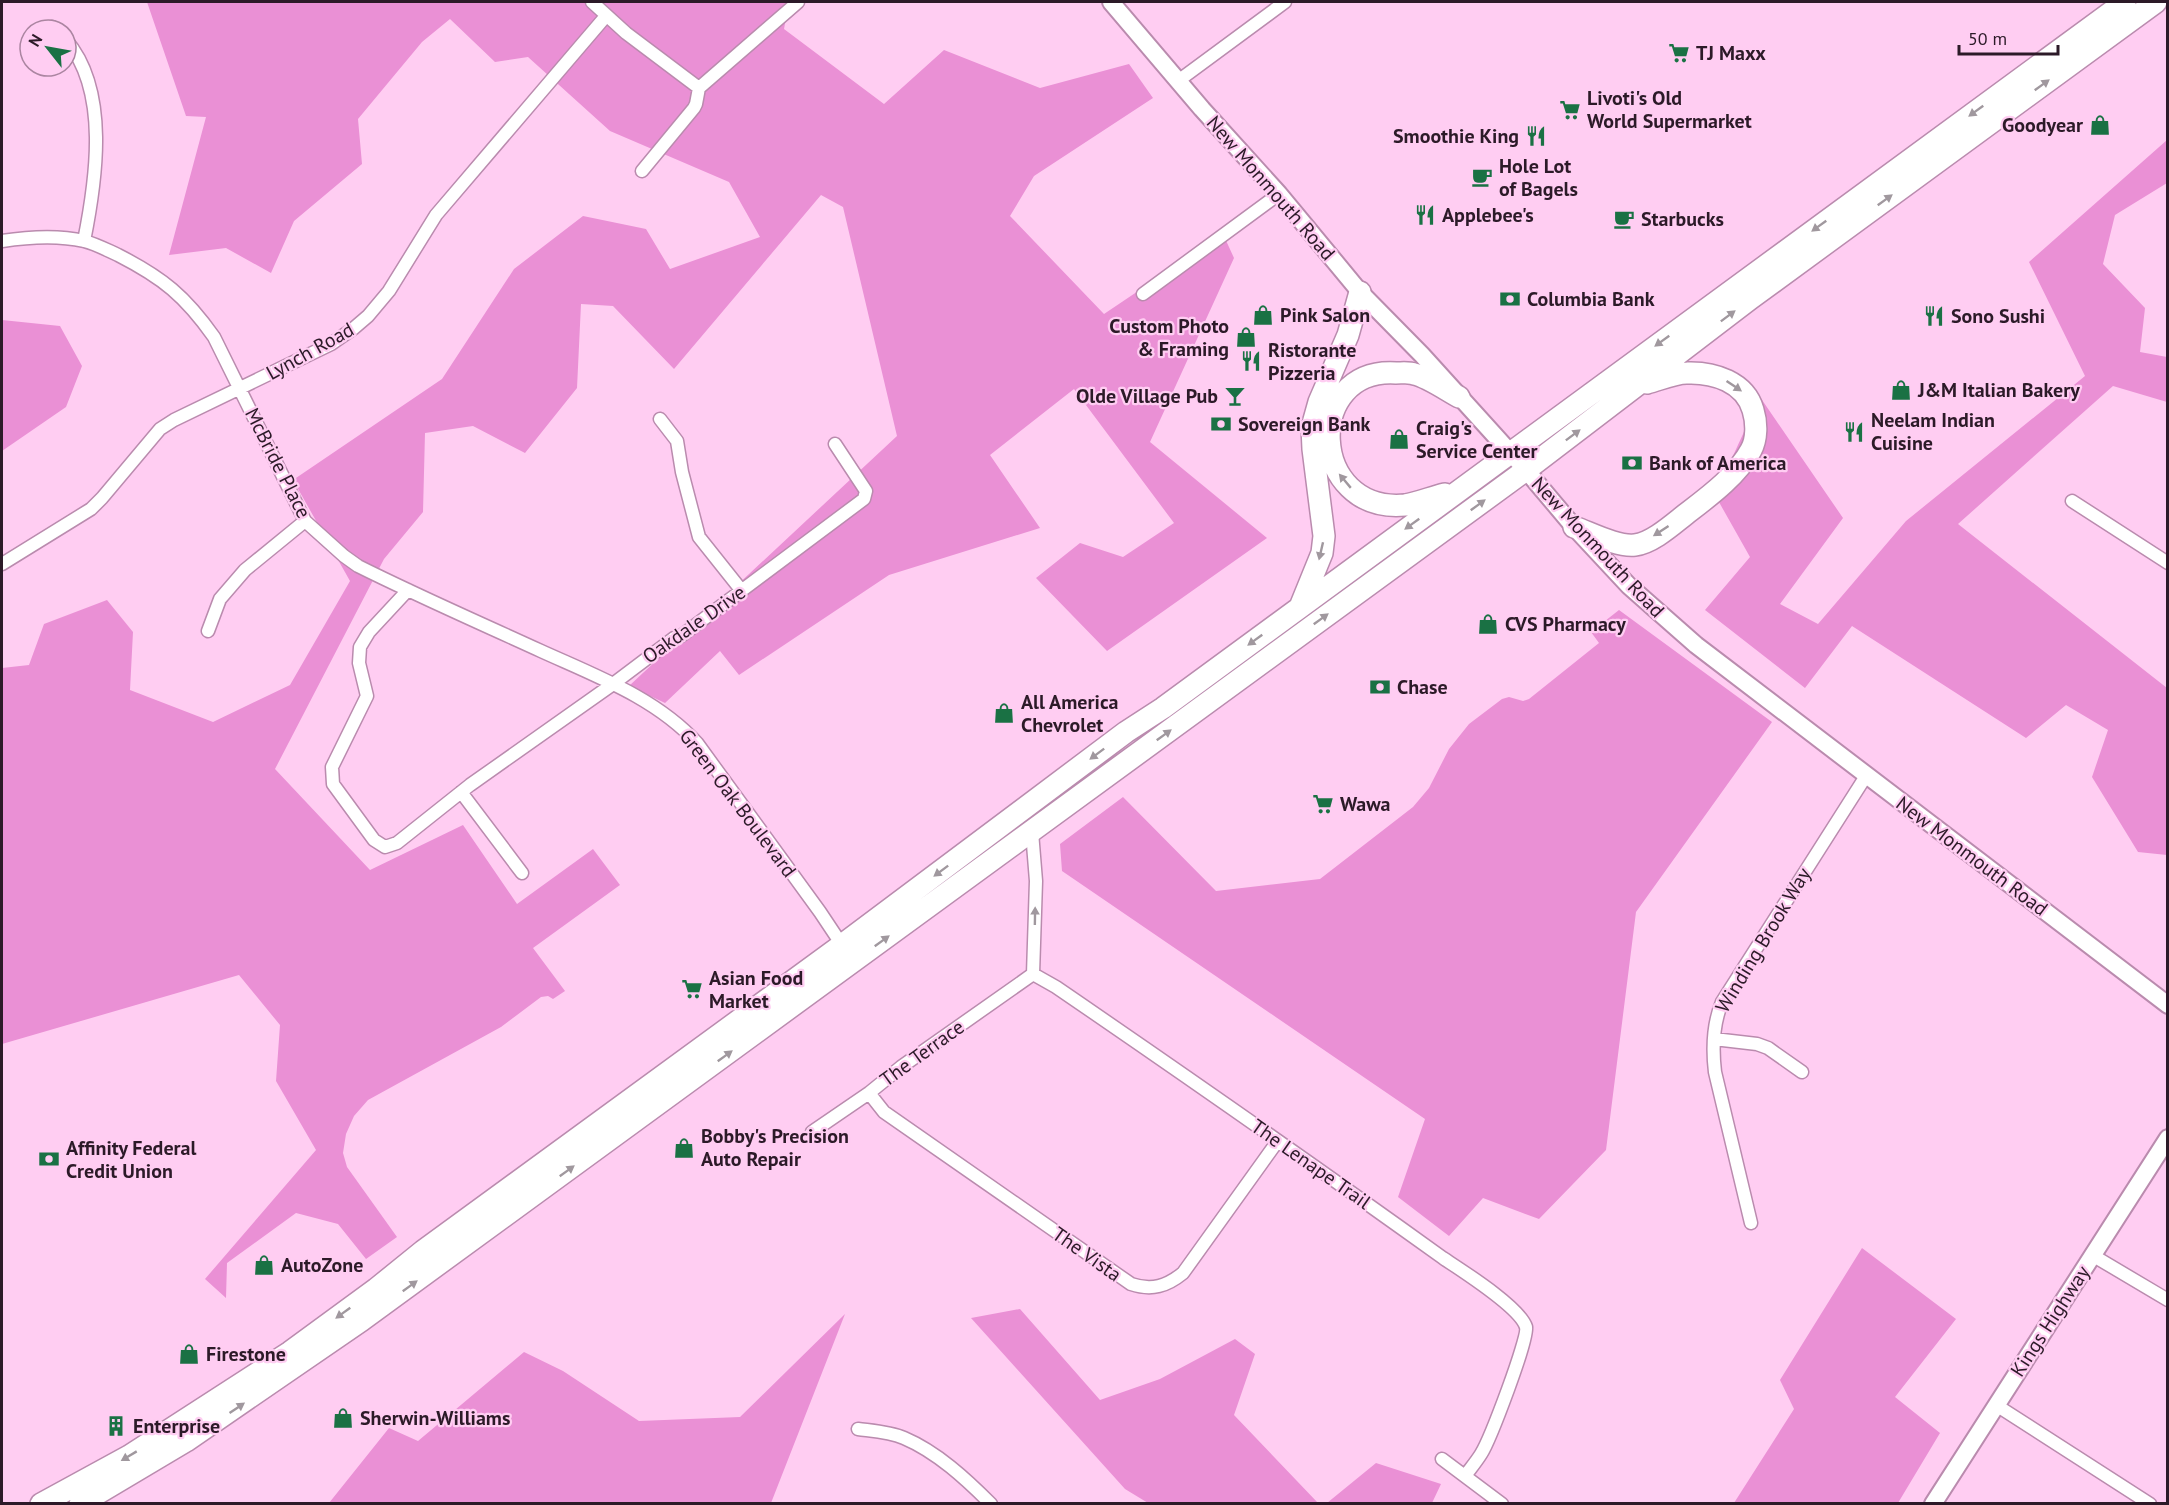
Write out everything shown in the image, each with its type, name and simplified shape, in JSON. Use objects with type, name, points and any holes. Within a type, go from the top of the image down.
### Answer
[{"type":"highway","points":[[41,1503],[161,1437],[290,1352],[376,1289],[423,1251],[842,945],[1126,732],[1163,708],[2125,2]]},
{"type":"highway","points":[[80,1503],[186,1442],[311,1357],[1526,470],[1768,286],[2156,2]]},
{"type":"highway","points":[[1300,607],[1322,553],[1324,536],[1312,449],[1312,427],[1319,402],[1348,335],[1360,292]]},
{"type":"highway","points":[[1457,491],[1405,505],[1378,502],[1367,498],[1355,492],[1344,481],[1333,462],[1328,441],[1329,425],[1336,405],[1344,393],[1368,376],[1383,372],[1415,374],[1459,397]]},
{"type":"highway","points":[[1574,527],[1608,540],[1634,545],[1643,543],[1704,500],[1732,473],[1750,451],[1756,430],[1752,407],[1740,388],[1730,382],[1716,376],[1686,373],[1638,385]]},
{"type":"main road","name":"New Monmouth Road","points":[[1111,2],[1279,194],[1360,292],[1510,452],[1574,527],[1656,612],[1866,776],[2168,1005]]},
{"type":"main road","name":"Kings Highway","points":[[1933,1503],[2168,1138]]},
{"type":"street","points":[[592,2],[606,16],[699,88]]},
{"type":"street","points":[[642,171],[694,108],[699,88],[798,2]]},
{"type":"street","points":[[1178,81],[1285,2]]},
{"type":"street","name":"Lynch Road","points":[[2,564],[91,509],[160,429],[174,420],[331,344],[368,316],[388,291],[436,215],[606,16]]},
{"type":"street","points":[[2,241],[40,238],[84,241],[96,166],[96,133],[87,78],[78,58]]},
{"type":"street","points":[[1143,294],[1279,194]]},
{"type":"street","name":"McBride Place","points":[[84,241],[145,269],[183,297],[214,337],[305,521],[344,556],[358,566],[408,590],[613,684]]},
{"type":"street","points":[[660,419],[677,441],[682,472],[699,537],[742,591]]},
{"type":"street","name":"Oakdale Drive","points":[[408,590],[369,632],[360,647],[359,663],[367,696],[332,767],[333,784],[374,840],[385,847],[397,843],[466,788],[613,684],[650,654],[681,636],[864,499],[866,491],[835,444]]},
{"type":"street","points":[[2072,501],[2168,562]]},
{"type":"street","points":[[208,632],[220,599],[245,570],[305,521]]},
{"type":"street","name":"Green Oak Boulevard","points":[[613,684],[665,713],[697,743],[842,945]]},
{"type":"street","name":"Winding Brook Way","points":[[1751,1223],[1715,1072],[1714,1025],[1722,1002],[1866,776]]},
{"type":"street","points":[[466,788],[522,873]]},
{"type":"street","points":[[1032,831],[1036,881],[1033,974]]},
{"type":"street","name":"The Terrace","points":[[812,1132],[869,1094],[901,1067],[1033,974]]},
{"type":"street","name":"The Lenape Trail","points":[[1033,974],[1091,1011],[1349,1190],[1495,1295],[1523,1320],[1526,1335],[1509,1384],[1482,1453],[1464,1476]]},
{"type":"street","points":[[1714,1039],[1757,1044],[1768,1048],[1802,1072]]},
{"type":"street","name":"The Vista","points":[[869,1094],[884,1112],[902,1125],[1131,1284],[1139,1287],[1163,1286],[1183,1273],[1277,1142]]},
{"type":"street","points":[[2092,1255],[2168,1300]]},
{"type":"street","points":[[1996,1405],[2150,1503]]},
{"type":"street","points":[[858,1429],[893,1434],[922,1448],[953,1470],[991,1503]]},
{"type":"street","points":[[1442,1459],[1502,1503]]},
{"type":"shaded area","points":[[147,2],[789,2],[784,29],[884,104],[944,50],[1040,88],[1129,64],[1153,98],[1034,176],[1010,216],[1104,314],[1223,234],[1234,258],[1150,442],[1267,538],[1107,651],[1036,578],[1080,543],[1123,557],[1174,523],[1074,389],[990,455],[1040,528],[889,575],[739,675],[720,651],[665,703],[629,686],[897,436],[843,207],[821,195],[674,369],[613,306],[581,304],[577,388],[525,453],[473,426],[425,433],[423,512],[384,559],[275,769],[370,870],[463,825],[517,904],[593,849],[620,885],[533,948],[565,991],[553,999],[548,996],[541,997],[501,1027],[368,1100],[354,1116],[346,1134],[343,1153],[347,1167],[397,1237],[366,1259],[338,1224],[296,1213],[227,1263],[226,1298],[205,1279],[316,1150],[276,1081],[280,1025],[239,975],[2,1044],[2,668],[29,665],[44,624],[107,600],[133,632],[130,690],[213,722],[290,685],[350,581],[293,480],[442,379],[514,269],[583,216],[646,229],[670,269],[760,237],[729,182],[610,131],[528,57],[495,62],[450,19],[422,42],[358,119],[362,164],[294,221],[271,273],[226,248],[169,255],[206,117],[186,116]]},
{"type":"shaded area","points":[[2167,140],[2167,183],[2115,215],[2103,264],[2145,308],[2140,352],[2167,357],[2167,402],[2113,386],[1958,524],[2167,688],[2167,855],[2138,852],[2092,777],[2108,730],[2066,705],[2026,738],[1852,626],[1805,688],[1705,610],[1750,557],[1715,495],[1760,397],[1843,518],[1780,604],[1818,624],[1906,521],[2085,376],[2029,262]]},
{"type":"shaded area","points":[[2,320],[60,326],[82,366],[66,407],[2,451]]},
{"type":"shaded area","points":[[1619,610],[1772,722],[1636,912],[1606,1150],[1539,1219],[1483,1198],[1449,1236],[1398,1197],[1425,1119],[1062,871],[1060,844],[1123,797],[1216,891],[1320,879],[1413,807],[1429,788],[1449,749],[1469,724],[1502,699],[1509,697],[1523,701],[1529,699],[1599,643],[1591,632]]},
{"type":"shaded area","points":[[1862,1248],[1956,1319],[1895,1397],[1940,1433],[1898,1503],[1734,1503],[1794,1409],[1780,1380]]},
{"type":"shaded area","points":[[1020,1309],[1100,1400],[1160,1379],[1235,1339],[1255,1354],[1234,1415],[1318,1503],[1148,1503],[1125,1489],[971,1318]]},
{"type":"shaded area","points":[[845,1314],[771,1503],[329,1503],[389,1428],[418,1441],[524,1352],[563,1371],[639,1421],[740,1417]]},
{"type":"shaded area","points":[[1376,1463],[1441,1484],[1432,1503],[1327,1503]]},
{"type":"place","name":"TJ Maxx","points":[[1679,53]]},
{"type":"place","name":"Livoti's Old World Supermarket","points":[[1570,110]]},
{"type":"place","name":"Goodyear","points":[[2100,125]]},
{"type":"place","name":"Smoothie King","points":[[1536,136]]},
{"type":"place","name":"Hole Lot of Bagels","points":[[1482,177]]},
{"type":"place","name":"Applebee's","points":[[1425,215]]},
{"type":"place","name":"Starbucks","points":[[1624,219]]},
{"type":"place","name":"Columbia Bank","points":[[1510,299]]},
{"type":"place","name":"Pink Salon","points":[[1263,315]]},
{"type":"place","name":"Sono Sushi","points":[[1934,316]]},
{"type":"place","name":"Custom Photo & Framing","points":[[1246,337]]},
{"type":"place","name":"Ristorante Pizzeria","points":[[1251,361]]},
{"type":"place","name":"J&M Italian Bakery","points":[[1901,390]]},
{"type":"place","name":"Olde Village Pub","points":[[1235,396]]},
{"type":"place","name":"Sovereign Bank","points":[[1221,424]]},
{"type":"place","name":"Neelam Indian Cuisine","points":[[1854,432]]},
{"type":"place","name":"Craig's Service Center","points":[[1399,439]]},
{"type":"place","name":"Bank of America","points":[[1632,463]]},
{"type":"place","name":"CVS Pharmacy","points":[[1488,624]]},
{"type":"place","name":"Chase","points":[[1380,687]]},
{"type":"place","name":"All America Chevrolet","points":[[1004,713]]},
{"type":"place","name":"Wawa","points":[[1323,804]]},
{"type":"place","name":"Asian Food Market","points":[[692,989]]},
{"type":"place","name":"Bobby's Precision Auto Repair","points":[[684,1148]]},
{"type":"place","name":"Affinity Federal Credit Union","points":[[49,1159]]},
{"type":"place","name":"AutoZone","points":[[264,1265]]},
{"type":"place","name":"Firestone","points":[[189,1354]]},
{"type":"place","name":"Sherwin-Williams","points":[[343,1418]]},
{"type":"place","name":"Enterprise","points":[[116,1426]]}]
